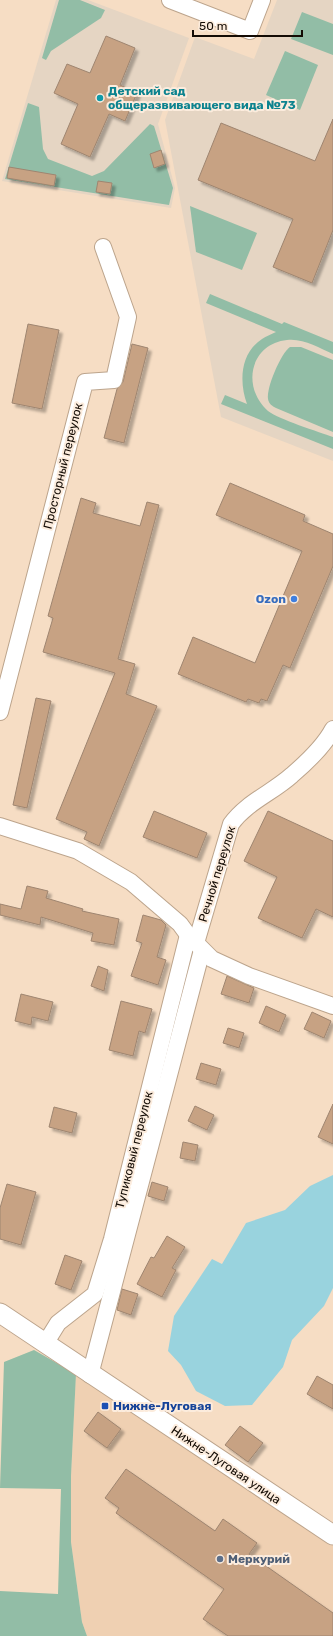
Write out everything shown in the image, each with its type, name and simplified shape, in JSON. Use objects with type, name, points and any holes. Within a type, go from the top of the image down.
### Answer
[{"type":"street","points":[[170,0],[250,31],[262,0]]},
{"type":"street","name":"Просторный переулок","points":[[0,712],[85,382],[114,380],[128,317],[103,247]]},
{"type":"street","name":"Речной переулок","points":[[195,943],[232,824],[238,815],[249,805],[291,776],[329,737],[333,729]]},
{"type":"street","points":[[0,826],[78,851],[131,882],[180,924],[195,943],[212,959],[249,976],[333,1006]]},
{"type":"street","name":"Тупиковый переулок","points":[[45,1344],[58,1323],[95,1294],[114,1232],[195,943]]},
{"type":"street","name":"Тупиковый переулок","points":[[90,1375],[195,943]]},
{"type":"street","name":"Нижне-Луговая улица","points":[[0,1313],[90,1375],[333,1536]]},
{"type":"shaded area","points":[[56,0],[88,0],[189,38],[158,124],[175,188],[171,208],[2,181]]},
{"type":"shaded area","points":[[277,0],[333,0],[333,461],[221,417],[165,120],[195,37],[254,59]]},
{"type":"shaded area","points":[[76,1374],[333,1546],[333,1636],[87,1636],[82,1622],[71,1542],[71,1476]]},
{"type":"green space","points":[[59,0],[80,0],[105,10],[101,18],[51,51],[46,60],[42,58]]},
{"type":"green space","points":[[302,12],[333,24],[333,55],[291,39]]},
{"type":"green space","points":[[285,51],[318,65],[300,110],[266,95]]},
{"type":"green space","points":[[28,103],[39,107],[43,149],[48,159],[92,176],[104,171],[150,124],[154,126],[173,188],[169,205],[5,179]]},
{"type":"green space","points":[[190,206],[257,233],[242,270],[196,252]]},
{"type":"green space","points":[[210,294],[282,324],[284,322],[333,342],[333,354],[299,340],[287,340],[274,343],[265,349],[258,358],[252,379],[254,390],[268,411],[289,421],[333,437],[333,449],[221,404],[225,395],[247,404],[244,395],[242,377],[245,360],[255,345],[264,338],[276,332],[206,303]]},
{"type":"green space","points":[[290,347],[301,347],[333,360],[333,432],[276,408],[269,402],[268,394],[272,379],[282,356]]},
{"type":"green space","points":[[34,1350],[76,1374],[71,1476],[71,1542],[82,1622],[87,1636],[0,1636],[0,1591],[58,1594],[61,1489],[0,1488],[4,1362]]},
{"type":"water","points":[[333,1175],[333,1288],[324,1306],[292,1340],[283,1367],[252,1405],[225,1406],[196,1391],[181,1365],[168,1351],[174,1316],[212,1259],[222,1264],[246,1223],[285,1210],[310,1186]]},
{"type":"building","name":"Детский сад общеразвивающего вида №73","points":[[106,36],[135,48],[120,85],[137,93],[125,121],[109,114],[90,157],[61,144],[78,104],[54,93],[67,64],[90,73]]},
{"type":"building","points":[[333,119],[333,230],[312,283],[273,267],[293,219],[198,180],[221,123],[315,161]]},
{"type":"building","points":[[161,150],[165,164],[154,168],[150,154]]},
{"type":"building","points":[[9,167],[56,175],[54,186],[7,178]]},
{"type":"building","points":[[98,181],[112,183],[110,194],[96,192]]},
{"type":"building","points":[[28,324],[59,330],[42,409],[12,403]]},
{"type":"building","points":[[132,344],[148,348],[124,443],[104,438],[117,389],[123,382]]},
{"type":"building","points":[[230,483],[305,515],[303,521],[333,534],[333,566],[290,668],[283,665],[267,701],[261,699],[259,703],[248,699],[246,702],[178,674],[193,637],[255,663],[302,551],[216,515]]},
{"type":"building","points":[[81,498],[96,503],[93,513],[140,526],[147,502],[159,505],[118,659],[135,664],[126,694],[157,706],[99,846],[84,839],[87,832],[56,819],[115,673],[43,652],[53,618],[48,616]]},
{"type":"building","points":[[36,698],[51,701],[27,808],[13,805]]},
{"type":"building","points":[[154,811],[207,833],[197,858],[143,837]]},
{"type":"building","points":[[268,811],[333,841],[333,917],[316,909],[302,938],[258,918],[277,877],[244,861]]},
{"type":"building","points":[[27,886],[48,891],[46,898],[83,909],[82,911],[119,919],[114,945],[91,941],[93,933],[41,917],[40,925],[0,915],[0,904],[21,909]]},
{"type":"building","points":[[143,915],[161,920],[166,925],[157,957],[166,960],[158,985],[131,976],[142,943],[136,941]]},
{"type":"building","points":[[98,966],[108,970],[104,991],[91,986]]},
{"type":"building","points":[[227,976],[254,988],[249,1003],[221,994]]},
{"type":"building","points":[[21,994],[53,1002],[48,1021],[32,1017],[31,1025],[15,1021]]},
{"type":"building","points":[[121,1001],[152,1009],[145,1033],[139,1031],[133,1056],[109,1050]]},
{"type":"building","points":[[266,1006],[286,1015],[279,1032],[259,1023]]},
{"type":"building","points":[[312,1012],[331,1021],[324,1038],[304,1029]]},
{"type":"building","points":[[228,1028],[244,1033],[239,1048],[223,1043]]},
{"type":"building","points":[[201,1063],[221,1069],[216,1085],[196,1079]]},
{"type":"building","points":[[333,1104],[333,1144],[318,1137]]},
{"type":"building","points":[[195,1106],[214,1115],[207,1130],[188,1121]]},
{"type":"building","points":[[54,1107],[77,1113],[72,1133],[49,1127]]},
{"type":"building","points":[[183,1142],[198,1145],[195,1161],[180,1158]]},
{"type":"building","points":[[152,1182],[168,1187],[164,1201],[148,1196]]},
{"type":"building","points":[[7,1184],[36,1192],[21,1245],[0,1239],[0,1208]]},
{"type":"building","points":[[167,1236],[185,1247],[172,1268],[176,1270],[162,1297],[137,1284],[151,1257],[154,1258]]},
{"type":"building","points":[[65,1255],[82,1261],[71,1290],[55,1284]]},
{"type":"building","points":[[122,1289],[138,1294],[131,1315],[117,1310]]},
{"type":"building","points":[[317,1376],[333,1385],[333,1409],[307,1394]]},
{"type":"building","points":[[98,1412],[121,1429],[107,1448],[84,1431]]},
{"type":"building","points":[[240,1426],[263,1443],[248,1462],[225,1445]]},
{"type":"building","points":[[126,1469],[215,1531],[223,1519],[257,1543],[249,1554],[333,1613],[333,1636],[228,1636],[203,1619],[224,1589],[116,1513],[119,1508],[105,1498]]},
{"type":"place","name":"Детский сад общеразвивающего вида №73","points":[[100,98]]},
{"type":"place","name":"Ozon","points":[[294,599]]},
{"type":"place","name":"Нижне-Луговая","points":[[105,1406]]},
{"type":"place","name":"Меркурий","points":[[220,1559]]}]
